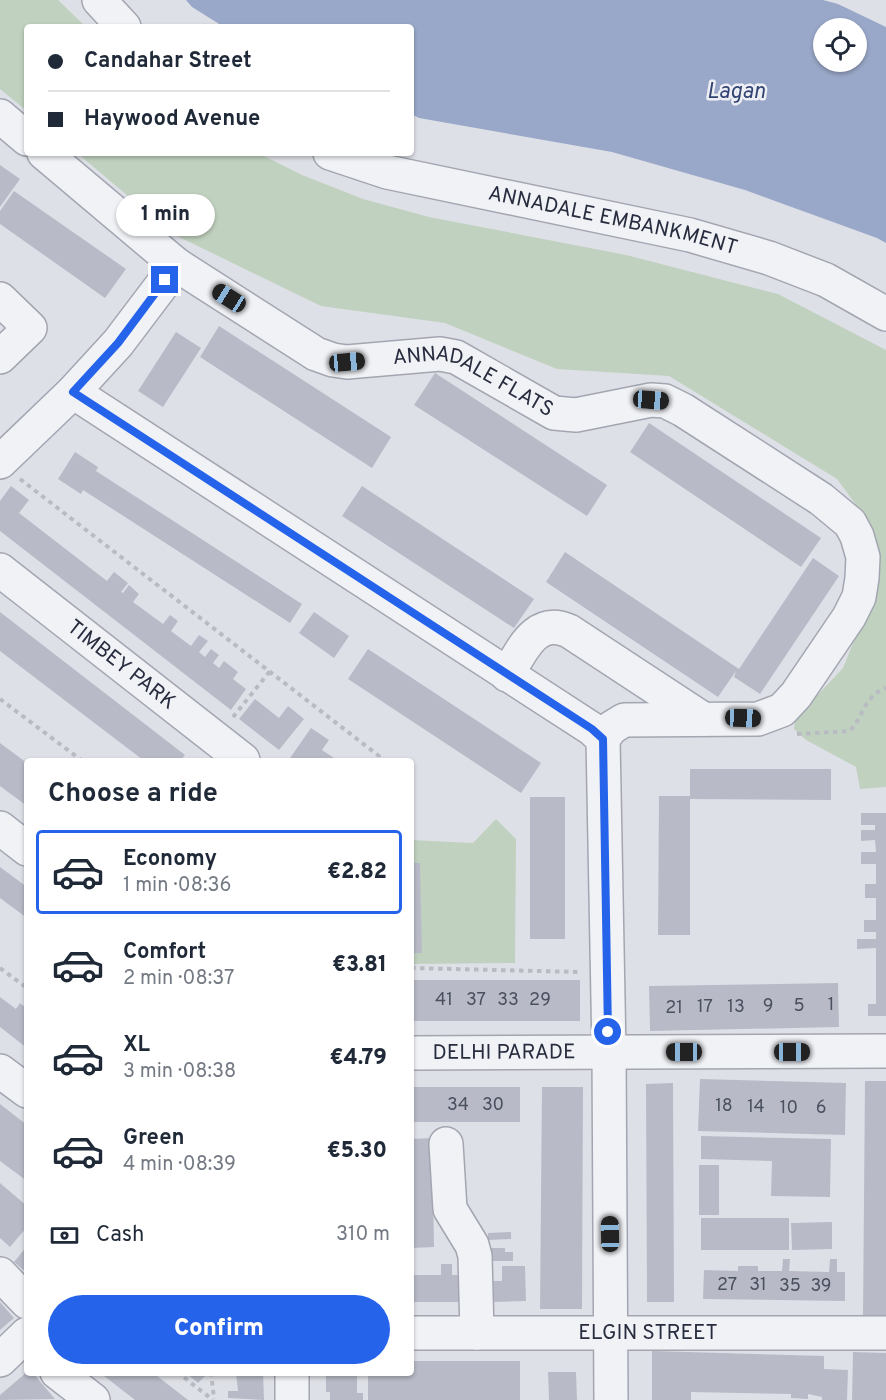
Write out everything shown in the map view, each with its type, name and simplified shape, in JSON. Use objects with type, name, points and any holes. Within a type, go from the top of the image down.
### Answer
[{"type":"street","points":[[99,0],[121,24]]},
{"type":"street","points":[[0,116],[24,136]]},
{"type":"street","name":"ANNADALE FLATS","points":[[48,156],[177,265],[316,354],[347,362],[440,354],[456,357],[554,413],[576,415],[635,402],[665,401],[683,410],[835,509],[850,523],[857,536],[863,557],[859,597],[849,617],[796,695],[782,710],[774,714]]},
{"type":"street","name":"ANNADALE EMBANKMENT","points":[[339,156],[387,172],[690,235],[746,251],[826,280],[886,314]]},
{"type":"street","points":[[9,470],[73,392],[118,343],[177,265]]},
{"type":"street","points":[[0,299],[30,328],[0,357]]},
{"type":"street","points":[[73,392],[592,729],[603,739]]},
{"type":"street","name":"TIMBEY PARK","points":[[0,570],[240,758]]},
{"type":"street","points":[[507,675],[537,632],[548,626],[558,626],[703,719]]},
{"type":"street","points":[[611,1400],[609,1052],[603,739],[611,728],[624,720],[758,719],[774,714]]},
{"type":"street","points":[[0,828],[24,847]]},
{"type":"street","name":"DELHI PARADE","points":[[414,1053],[886,1051]]},
{"type":"street","points":[[0,1071],[24,1089]]},
{"type":"street","points":[[446,1144],[450,1209],[472,1245],[475,1256],[477,1333]]},
{"type":"street","points":[[0,1274],[24,1299]]},
{"type":"street","name":"ELGIN STREET","points":[[414,1333],[886,1333]]},
{"type":"street","points":[[62,1376],[93,1400]]},
{"type":"street","points":[[291,1376],[292,1400]]},
{"type":"path","points":[[9,470],[379,758]]},
{"type":"path","points":[[216,740],[270,671]]},
{"type":"path","points":[[774,714],[791,732],[800,735],[849,731],[869,702],[886,688]]},
{"type":"path","points":[[0,699],[78,758]]},
{"type":"path","points":[[0,968],[24,986]]},
{"type":"path","points":[[414,968],[607,972]]},
{"type":"path","points":[[182,1376],[214,1400]]},
{"type":"path","points":[[211,1376],[214,1400]]},
{"type":"green space","points":[[0,0],[58,0],[83,24],[24,24],[24,109],[0,89]]},
{"type":"green space","points":[[81,156],[264,156],[302,175],[363,199],[429,217],[626,255],[778,294],[886,350],[886,787],[860,789],[856,767],[806,740],[794,729],[795,719],[843,668],[875,588],[873,528],[837,479],[669,376],[557,369],[445,323],[321,306],[173,234]]},
{"type":"green space","points":[[496,819],[516,839],[515,963],[414,964],[414,840],[473,843]]},
{"type":"water","name":"Lagan","points":[[186,0],[823,0],[838,4],[886,27],[886,243],[745,190],[612,152],[419,118],[414,116],[414,24],[219,24],[192,7]]},
{"type":"building","points":[[0,165],[20,179],[0,207]]},
{"type":"building","points":[[14,191],[126,269],[105,298],[0,224],[0,211]]},
{"type":"building","points":[[219,326],[391,437],[372,468],[200,357]]},
{"type":"building","points":[[176,332],[201,348],[163,407],[138,391]]},
{"type":"building","points":[[435,373],[607,485],[587,516],[414,405]]},
{"type":"building","points":[[649,423],[821,538],[801,567],[630,452]]},
{"type":"building","points":[[75,452],[98,467],[96,471],[302,604],[290,623],[83,490],[81,494],[58,479]]},
{"type":"building","points":[[11,486],[29,500],[19,513],[107,581],[114,572],[128,583],[121,592],[123,593],[129,585],[139,594],[133,602],[163,624],[170,615],[178,621],[171,631],[191,646],[199,635],[208,641],[199,652],[205,657],[211,649],[219,655],[213,663],[219,668],[224,661],[238,672],[233,679],[246,689],[231,710],[0,531],[0,501]]},
{"type":"building","points":[[362,486],[534,599],[514,628],[342,516]]},
{"type":"building","points":[[565,552],[739,669],[813,558],[839,576],[760,694],[734,677],[736,671],[718,697],[546,582]]},
{"type":"building","points":[[0,612],[185,755],[183,758],[140,758],[0,651]]},
{"type":"building","points":[[314,612],[349,636],[334,658],[299,633]]},
{"type":"building","points":[[368,649],[541,763],[521,793],[348,679]]},
{"type":"building","points":[[255,699],[279,718],[288,706],[304,719],[279,750],[239,719]]},
{"type":"building","points":[[311,728],[329,740],[322,750],[334,758],[290,758]]},
{"type":"building","points":[[0,743],[24,761],[24,804],[0,786]]},
{"type":"building","points":[[690,769],[831,769],[831,800],[690,799],[690,935],[658,935],[659,796],[690,796]]},
{"type":"building","points":[[530,797],[565,797],[565,939],[530,939]]},
{"type":"building","points":[[861,813],[886,813],[886,1016],[868,1016],[868,1004],[876,1004],[876,948],[857,949],[857,939],[876,939],[876,932],[864,932],[864,920],[876,920],[876,898],[865,898],[865,884],[876,884],[876,864],[861,864],[861,852],[876,852],[875,840],[861,841],[861,830],[875,830],[875,825],[861,825]]},
{"type":"building","points":[[414,863],[420,863],[422,953],[414,953]]},
{"type":"building","points":[[0,867],[24,885],[24,916],[0,898]]},
{"type":"building","points":[[414,980],[580,980],[580,1021],[414,1021]]},
{"type":"building","points":[[838,983],[839,1027],[650,1031],[649,986]]},
{"type":"building","points":[[0,997],[16,1009],[20,1003],[24,1006],[24,1046],[0,1027]]},
{"type":"building","points":[[700,1079],[846,1083],[845,1135],[698,1131]]},
{"type":"building","points":[[865,1081],[886,1081],[886,1317],[863,1317]]},
{"type":"building","points":[[673,1083],[674,1302],[647,1302],[646,1084]]},
{"type":"building","points":[[414,1087],[520,1087],[520,1122],[414,1122]]},
{"type":"building","points":[[542,1087],[583,1087],[582,1309],[540,1309]]},
{"type":"building","points":[[0,1104],[24,1123],[24,1179],[0,1161]]},
{"type":"building","points":[[701,1136],[831,1139],[830,1197],[771,1196],[772,1161],[701,1159]]},
{"type":"building","points":[[432,1138],[434,1247],[414,1248],[414,1139]]},
{"type":"building","points":[[699,1165],[719,1165],[719,1215],[699,1215]]},
{"type":"building","points":[[0,1183],[24,1203],[24,1231],[10,1247],[0,1238]]},
{"type":"building","points":[[701,1218],[789,1218],[789,1250],[701,1250]]},
{"type":"building","points":[[832,1222],[832,1249],[792,1250],[791,1223]]},
{"type":"building","points":[[511,1232],[511,1239],[488,1240],[488,1233]]},
{"type":"building","points":[[488,1248],[505,1248],[505,1252],[513,1252],[513,1261],[488,1261]]},
{"type":"building","points":[[24,1250],[24,1270],[14,1262]]},
{"type":"building","points":[[783,1259],[790,1259],[789,1271],[829,1272],[830,1259],[837,1259],[837,1272],[845,1272],[845,1301],[703,1299],[704,1270],[738,1271],[738,1266],[758,1266],[758,1271],[782,1271]]},
{"type":"building","points":[[441,1264],[452,1264],[452,1275],[470,1275],[470,1302],[414,1302],[414,1275],[441,1275]]},
{"type":"building","points":[[502,1266],[525,1266],[526,1301],[494,1302],[493,1281],[502,1281]]},
{"type":"building","points":[[0,1302],[14,1318],[0,1330]]},
{"type":"building","points":[[652,1351],[824,1356],[824,1369],[848,1370],[847,1400],[822,1400],[822,1397],[808,1394],[808,1399],[791,1398],[791,1394],[691,1392],[691,1400],[652,1400]]},
{"type":"building","points":[[853,1352],[886,1353],[886,1400],[852,1400]]},
{"type":"building","points":[[414,1361],[520,1361],[520,1400],[368,1400],[368,1376],[414,1376]]},
{"type":"building","points":[[548,1372],[576,1372],[577,1400],[549,1400]]},
{"type":"building","points":[[24,1375],[35,1376],[55,1399],[0,1400],[0,1395]]},
{"type":"building","points":[[104,1376],[157,1376],[188,1400],[135,1400]]},
{"type":"building","points":[[190,1376],[205,1376],[198,1383]]},
{"type":"building","points":[[236,1376],[263,1376],[264,1400],[228,1398],[228,1391],[238,1391]]},
{"type":"building","points":[[326,1376],[357,1376],[357,1393],[363,1393],[363,1400],[330,1400],[330,1392],[326,1392]]},
{"type":"route","points":[[165,280],[118,343],[73,392],[592,729],[603,739],[608,1032]]}]
